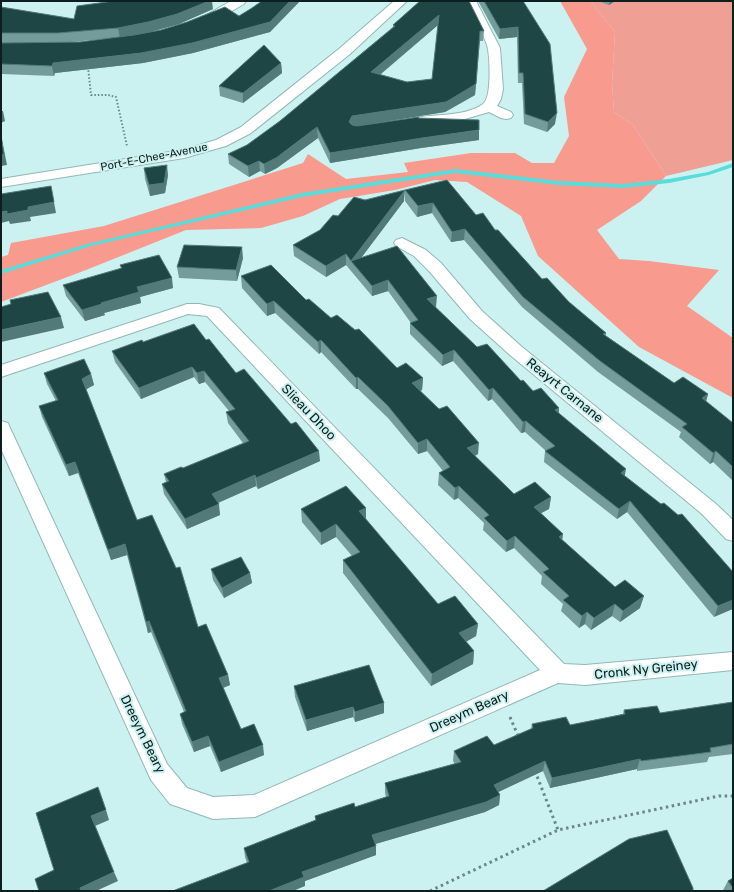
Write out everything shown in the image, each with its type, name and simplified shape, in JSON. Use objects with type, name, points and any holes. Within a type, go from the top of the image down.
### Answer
[{"type":"street","points":[[192,26],[211,19],[240,1]]},
{"type":"street","name":"Port-E-Chee-Avenue","points":[[1,183],[204,149],[221,143],[246,130],[345,51],[401,1]]},
{"type":"street","points":[[404,124],[474,113],[489,107],[492,103],[496,89],[495,51],[493,44],[470,1]]},
{"type":"street","points":[[489,107],[506,115]]},
{"type":"street","name":"Reayrt Carnane","points":[[400,241],[420,253],[435,267],[476,316],[516,351],[691,494],[733,533]]},
{"type":"street","name":"Slieau Dhoo","points":[[1,371],[187,310],[199,309],[213,312],[558,673]]},
{"type":"street","name":"Dreeym Beary","points":[[1,428],[159,772],[179,796],[213,808],[255,806],[540,679],[558,673]]},
{"type":"street","name":"Cronk Ny Greiney","points":[[558,673],[585,675],[733,661]]},
{"type":"path","points":[[87,61],[91,95],[108,95],[116,98],[130,162]]},
{"type":"path","points":[[501,697],[521,741]]},
{"type":"path","points":[[534,770],[558,830]]},
{"type":"path","points":[[430,891],[558,830],[719,796],[733,796]]},
{"type":"shaded area","points":[[560,1],[590,1],[615,32],[612,83],[614,112],[633,125],[666,176],[641,201],[597,230],[619,259],[649,261],[719,270],[687,306],[733,338],[733,398],[639,347],[538,256],[521,216],[467,182],[435,180],[395,190],[340,199],[303,216],[261,228],[186,230],[1,302],[1,257],[8,255],[11,243],[104,226],[303,163],[308,154],[346,179],[408,172],[404,163],[471,153],[515,153],[532,163],[554,163],[569,136],[564,97],[587,49]]},
{"type":"shaded area","points":[[590,1],[733,1],[733,160],[666,176],[633,125],[614,112],[612,83],[615,32]]},
{"type":"building","points":[[114,1],[209,1],[177,14],[118,28],[58,33],[1,33],[1,7],[74,19],[77,6]]},
{"type":"building","points":[[262,1],[290,1],[270,22],[192,43],[141,53],[53,63],[52,66],[1,64],[1,43],[80,42],[134,35],[161,30],[187,22],[225,7],[239,16]]},
{"type":"building","points":[[420,1],[469,1],[484,31],[480,31],[476,84],[446,102],[352,116],[349,122],[352,125],[357,126],[419,117],[418,118],[479,120],[479,130],[330,153],[317,127],[276,158],[264,164],[259,161],[248,166],[228,154],[247,145],[280,121],[395,26],[393,25]],"holes":[[[439,15],[432,79],[407,82],[371,72]]]},
{"type":"building","points":[[484,1],[523,1],[550,44],[557,113],[548,122],[525,114],[523,73],[519,73],[518,27],[500,29]]},
{"type":"building","points":[[264,45],[281,63],[243,93],[219,86]]},
{"type":"building","points":[[1,136],[4,154],[1,155]]},
{"type":"building","points":[[167,165],[164,183],[149,185],[144,168]]},
{"type":"building","points":[[447,180],[476,215],[483,213],[495,230],[498,230],[542,279],[547,278],[569,302],[606,333],[603,334],[674,383],[683,377],[708,394],[702,398],[733,423],[733,467],[716,451],[713,453],[682,427],[687,424],[600,361],[523,297],[465,229],[452,232],[433,203],[418,206],[405,190]]},
{"type":"building","points":[[51,186],[54,202],[28,207],[28,210],[7,214],[7,211],[1,212],[1,194]]},
{"type":"building","points":[[405,190],[351,261],[346,254],[326,266],[293,245],[320,230],[333,215],[338,216],[354,197],[365,200]]},
{"type":"building","points":[[184,245],[242,247],[236,270],[177,267]]},
{"type":"building","points":[[397,246],[437,296],[427,299],[477,347],[487,344],[521,381],[523,380],[533,391],[541,388],[559,408],[555,410],[626,469],[621,473],[661,504],[664,503],[678,515],[682,514],[733,572],[733,600],[718,606],[630,501],[619,509],[545,451],[555,446],[526,421],[523,422],[493,388],[489,390],[454,350],[443,355],[410,323],[418,320],[388,280],[372,286],[351,261]]},
{"type":"building","points":[[159,255],[172,278],[137,287],[139,292],[101,303],[102,304],[82,310],[63,285],[122,268],[120,265]]},
{"type":"building","points":[[271,265],[306,300],[309,299],[331,318],[337,315],[355,330],[359,329],[397,368],[406,363],[423,378],[412,383],[439,409],[447,406],[479,443],[467,448],[514,494],[535,482],[551,497],[534,507],[563,534],[559,537],[615,587],[625,580],[644,596],[623,611],[615,604],[594,618],[587,612],[582,616],[563,600],[569,596],[543,572],[549,569],[515,536],[507,541],[484,518],[489,515],[459,486],[455,488],[439,473],[450,467],[427,439],[418,443],[388,406],[358,377],[356,378],[321,340],[318,342],[274,301],[267,304],[241,276]]},
{"type":"building","points":[[48,292],[61,317],[1,330],[1,307],[11,304],[10,300]]},
{"type":"building","points":[[194,324],[206,340],[209,339],[236,373],[244,369],[291,424],[296,422],[319,451],[256,478],[255,475],[212,494],[219,504],[185,519],[162,484],[169,481],[164,474],[181,467],[183,468],[249,441],[226,412],[235,409],[204,371],[197,373],[192,367],[139,388],[112,351]]},
{"type":"building","points":[[84,359],[91,374],[82,379],[137,520],[152,515],[176,568],[180,567],[198,627],[206,624],[228,675],[219,678],[241,729],[254,724],[263,745],[219,762],[208,736],[192,742],[180,714],[186,711],[149,621],[146,622],[125,544],[108,550],[75,462],[66,465],[39,406],[58,400],[44,373]]},
{"type":"building","points":[[346,486],[366,508],[359,511],[438,604],[455,596],[478,624],[459,633],[474,651],[432,674],[343,560],[360,552],[336,524],[321,533],[301,509]]},
{"type":"building","points":[[241,557],[250,573],[222,588],[211,569]]},
{"type":"building","points":[[369,665],[384,703],[355,712],[353,707],[306,720],[294,686]]},
{"type":"building","points":[[733,702],[733,744],[710,748],[711,752],[641,761],[640,759],[552,778],[545,761],[494,785],[500,795],[486,802],[372,835],[376,846],[302,872],[304,877],[269,891],[175,891],[249,862],[244,848],[316,820],[315,816],[354,803],[355,807],[389,796],[385,783],[461,762],[454,751],[487,736],[494,745],[533,728],[532,724],[566,717],[570,725],[625,714],[624,710],[657,706],[660,713]]},
{"type":"building","points":[[98,787],[106,810],[91,816],[114,872],[80,888],[81,891],[39,891],[35,879],[54,870],[36,813]]},
{"type":"building","points":[[667,830],[693,891],[543,891],[629,839]]},
{"type":"building","points":[[733,878],[733,888],[728,881]]},
{"type":"waterway","points":[[1,272],[89,245],[302,195],[455,171],[559,183],[623,186],[669,181],[709,173],[733,165]]}]
